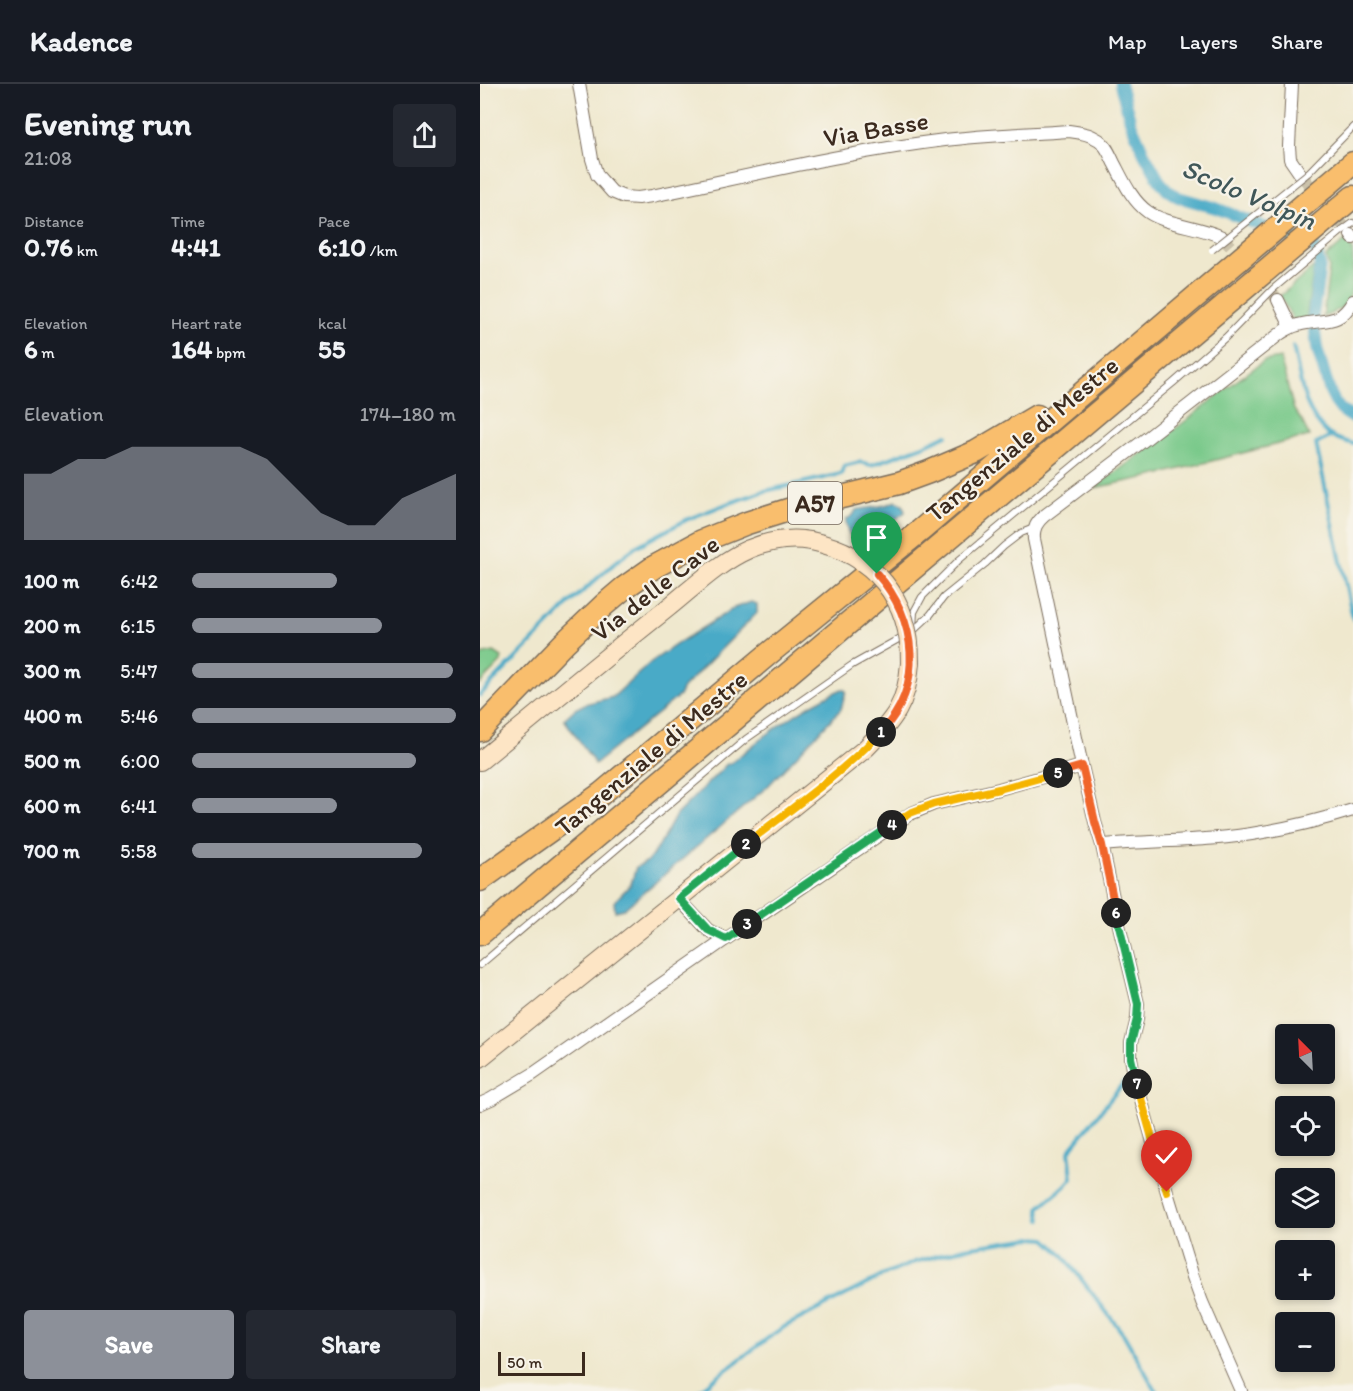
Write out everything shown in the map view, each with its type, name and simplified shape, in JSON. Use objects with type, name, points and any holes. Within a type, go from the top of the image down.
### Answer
[{"type":"highway","name":"A57","points":[[480,880],[601,794],[920,531],[1353,163]]},
{"type":"highway","name":"Tangenziale di Mestre","points":[[480,934],[1345,229],[1353,197]]},
{"type":"highway","name":"A57","points":[[480,730],[588,620],[624,588],[654,567],[702,542],[747,523],[788,510],[899,483],[976,452],[1030,421],[1175,313]]},
{"type":"main road","name":"Via delle Cave","points":[[480,761],[653,620],[728,561],[748,550],[776,541],[795,540],[836,548],[858,558],[885,583],[905,621],[909,639],[910,663],[906,693],[890,723],[866,748],[480,1059]]},
{"type":"street","name":"Via Basse","points":[[579,84],[592,159],[597,175],[612,192],[624,197],[652,196],[778,170],[947,140],[1069,131],[1084,133],[1098,139],[1107,148],[1130,193],[1147,212],[1222,237]]},
{"type":"street","points":[[1292,84],[1290,159],[1305,174]]},
{"type":"street","points":[[1274,285],[1295,326]]},
{"type":"street","points":[[1241,1391],[1193,1277],[1134,1074],[1131,1043],[1138,1004],[1082,766],[1034,538],[1035,528],[1044,516],[1281,333],[1295,326],[1335,319],[1343,315],[1353,301]]},
{"type":"street","points":[[480,1104],[533,1074],[910,813],[934,804],[1082,766]]},
{"type":"street","points":[[1102,845],[1208,839],[1262,833],[1321,820],[1353,810]]},
{"type":"street","points":[[679,898],[708,930],[726,939]]},
{"type":"lane","points":[[1212,250],[1305,174],[1353,127]]},
{"type":"lane","points":[[913,631],[914,612],[922,597],[952,566],[1226,337],[1274,285]]},
{"type":"lane","points":[[480,965],[746,739],[852,665],[913,631],[944,597],[1004,546],[1021,533],[1035,528]]},
{"type":"green space","points":[[1348,238],[1353,254],[1351,292],[1346,304],[1323,317],[1329,268],[1326,257]]},
{"type":"green space","points":[[1314,267],[1306,320],[1294,321],[1280,296]]},
{"type":"green space","points":[[1280,358],[1294,410],[1309,436],[1153,476],[1094,488],[1264,361]]},
{"type":"green space","points":[[494,652],[502,657],[501,662],[480,684],[480,655]]},
{"type":"water","points":[[896,501],[903,505],[905,512],[859,546],[847,528],[846,520],[856,510]]},
{"type":"water","points":[[751,602],[757,604],[757,613],[683,688],[679,696],[595,764],[564,719],[585,704],[613,697],[651,662],[680,642],[734,608]]},
{"type":"water","points":[[842,689],[846,691],[841,709],[768,786],[624,909],[615,911],[614,902],[631,884],[636,867],[648,861],[676,815],[727,764],[798,713]]},
{"type":"waterway","name":"Scolo Volpin","points":[[1120,84],[1131,123],[1144,153],[1167,190],[1178,197],[1216,208],[1315,247],[1320,265],[1313,316],[1317,348],[1335,402],[1341,410],[1353,418]]},
{"type":"waterway","points":[[1293,346],[1303,392],[1312,414],[1327,433],[1353,444]]},
{"type":"waterway","points":[[480,695],[572,601],[637,546],[688,519],[724,505],[765,491],[841,474],[844,466],[860,462],[871,465],[947,435]]},
{"type":"waterway","points":[[1332,436],[1316,444],[1353,619]]},
{"type":"waterway","points":[[1041,1220],[1039,1208],[1072,1178],[1069,1151],[1124,1082]]},
{"type":"waterway","points":[[698,1391],[784,1327],[882,1276],[915,1262],[965,1248],[1032,1238],[1046,1239],[1062,1254],[1124,1335],[1156,1391]]},
{"type":"tunnel","points":[[1301,175],[1351,235]]},
{"type":"tunnel","points":[[1222,237],[1278,300]]},
{"type":"route","points":[[877,574],[892,593],[907,627],[910,651],[909,681],[900,707],[890,723],[866,748],[679,898],[708,930],[726,939],[910,813],[934,804],[1082,766],[1138,1004],[1131,1043],[1134,1074],[1167,1192]]}]
